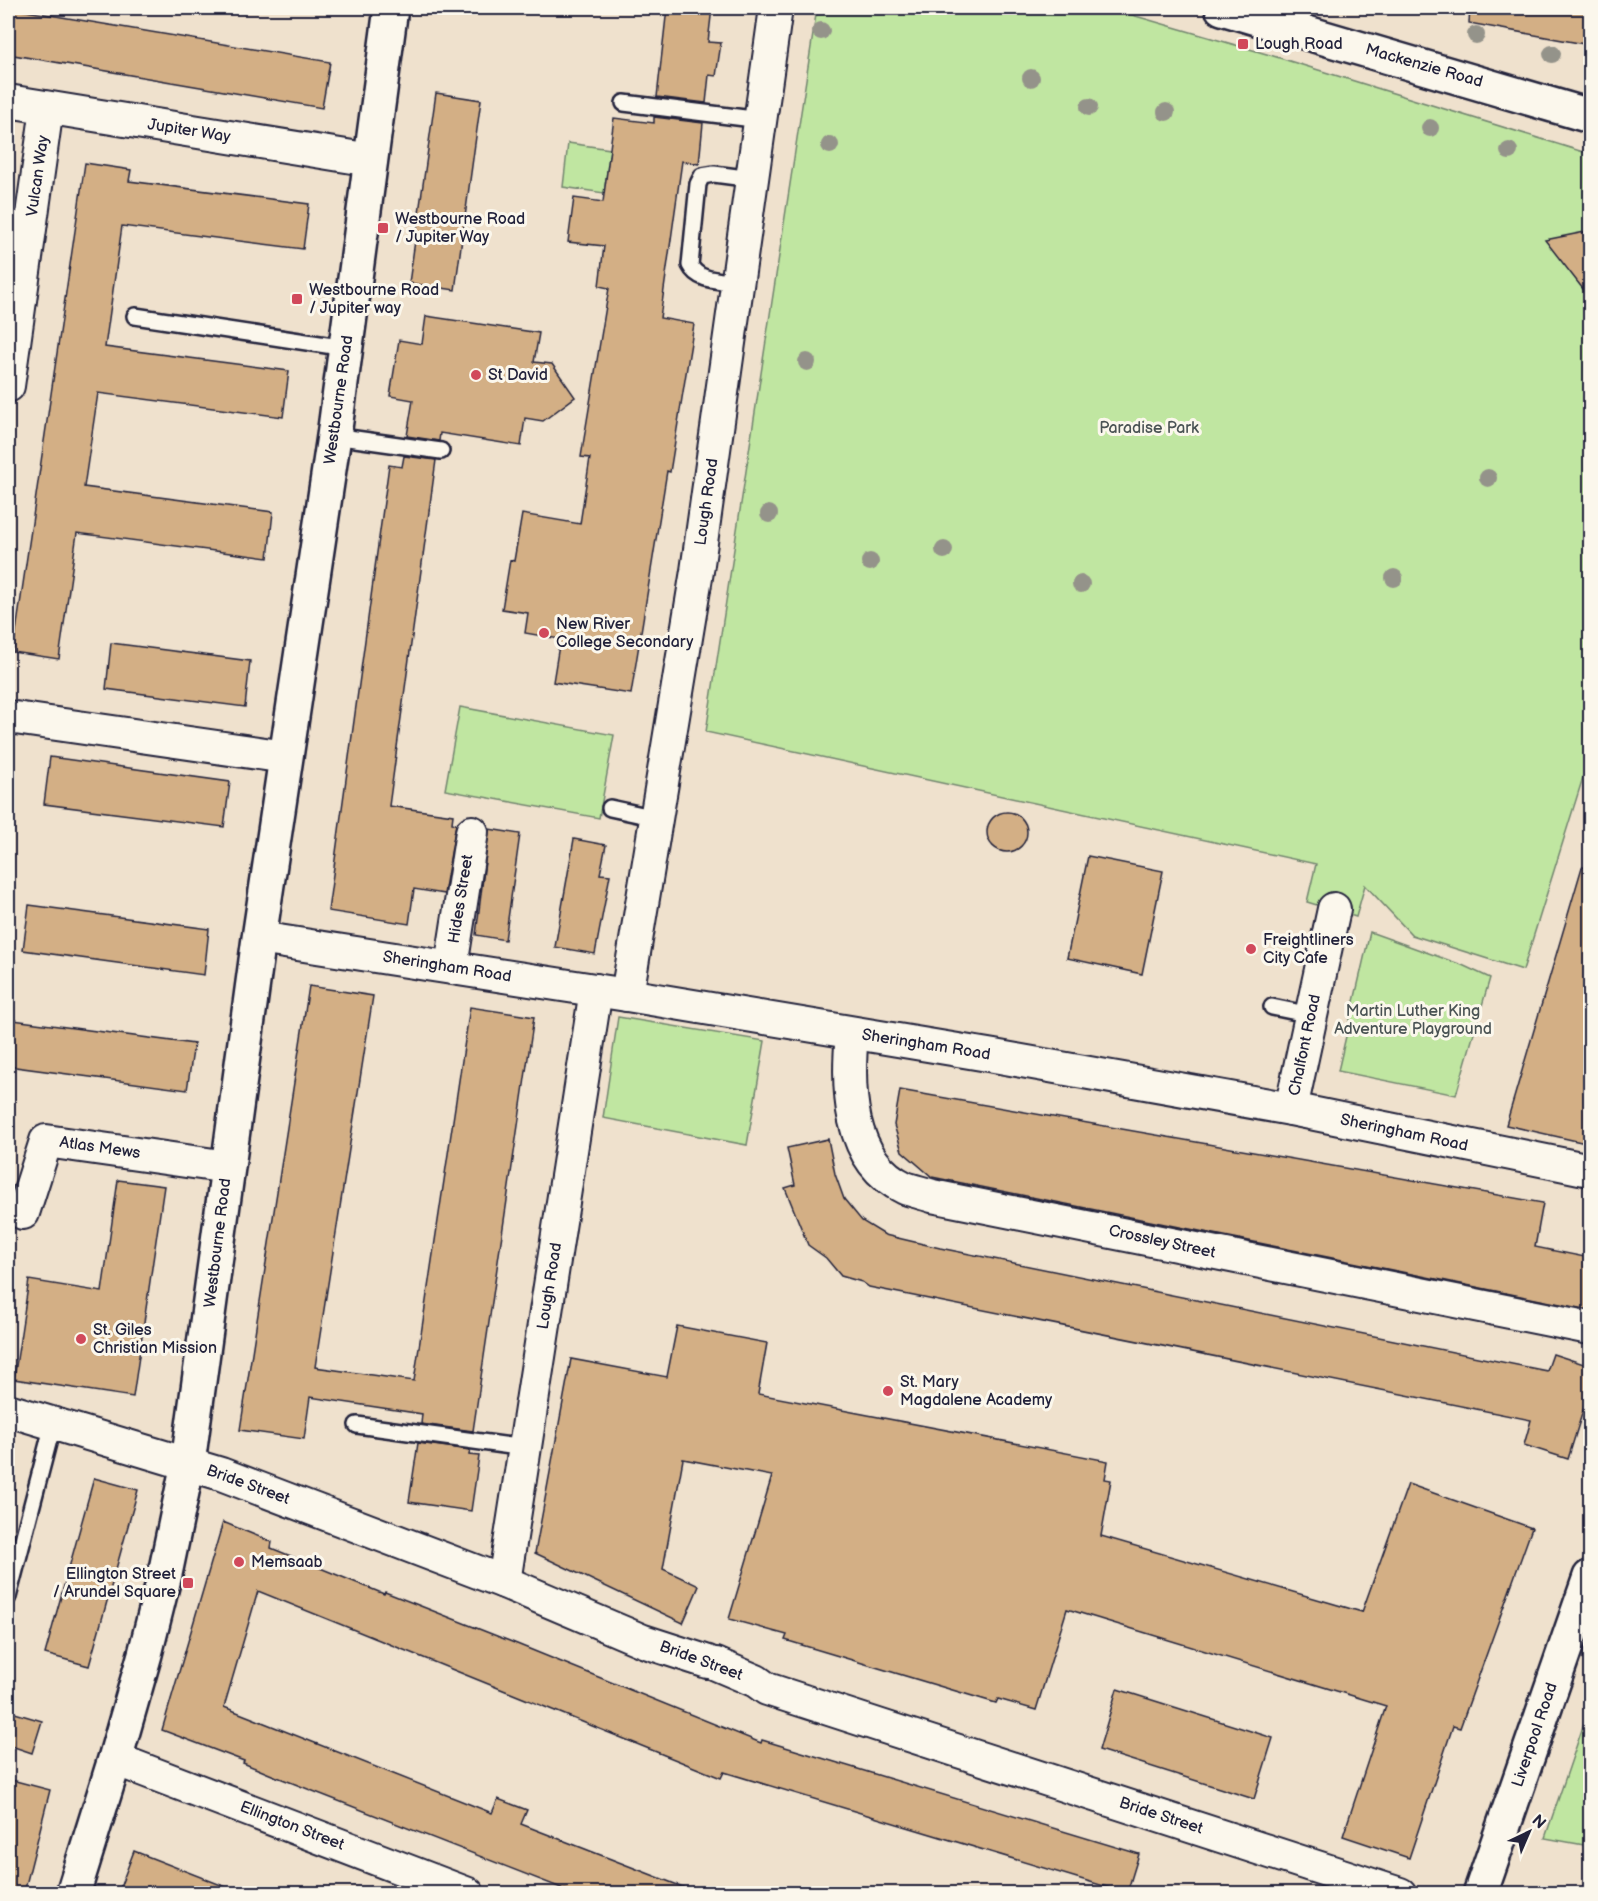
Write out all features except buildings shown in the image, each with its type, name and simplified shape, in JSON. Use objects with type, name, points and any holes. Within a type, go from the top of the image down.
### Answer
[{"type":"street","name":"Westbourne Road","points":[[73,1893],[145,1654],[165,1574],[188,1463],[259,938],[334,436],[391,8]]},
{"type":"street","name":"Lough Road","points":[[627,994],[697,571],[777,8]]},
{"type":"street","name":"Mackenzie Road","points":[[1222,8],[1590,116]]},
{"type":"street","name":"Jupiter Way","points":[[8,101],[371,160]]},
{"type":"street","name":"Vulcan Way","points":[[8,386],[47,108]]},
{"type":"street","points":[[8,717],[286,757]]},
{"type":"street","name":"Hides Street","points":[[451,967],[472,832]]},
{"type":"street","name":"Chalfont Road","points":[[1291,1109],[1334,909]]},
{"type":"street","name":"Sheringham Road","points":[[259,938],[627,994],[1291,1109],[1590,1170]]},
{"type":"street","name":"Lough Road","points":[[504,1582],[596,990]]},
{"type":"street","name":"Crossley Street","points":[[852,1033],[850,1098],[855,1126],[866,1150],[882,1171],[904,1187],[932,1196],[1590,1328]]},
{"type":"street","name":"Atlas Mews","points":[[23,1213],[46,1141],[228,1167]]},
{"type":"street","name":"Bride Street","points":[[8,1410],[232,1478],[504,1582],[643,1641],[712,1663],[756,1681],[767,1689],[1400,1893]]},
{"type":"street","name":"Liverpool Road","points":[[1480,1893],[1590,1576]]},
{"type":"street","name":"Ellington Street","points":[[115,1759],[468,1893]]},
{"type":"lane","points":[[624,103],[761,120]]},
{"type":"lane","points":[[738,283],[703,278],[693,273],[690,265],[698,184],[702,176],[714,174],[752,179]]},
{"type":"lane","points":[[135,316],[346,348]]},
{"type":"lane","points":[[334,436],[441,451]]},
{"type":"lane","points":[[610,808],[656,818]]},
{"type":"lane","points":[[1272,1007],[1311,1015]]},
{"type":"lane","points":[[8,1597],[53,1424]]},
{"type":"lane","points":[[357,1425],[525,1448]]},
{"type":"green space","name":"Paradise Park","points":[[817,8],[1108,8],[1270,55],[1590,154],[1590,755],[1523,970],[1412,935],[1365,885],[1356,917],[1307,902],[1316,864],[706,732]]},
{"type":"green space","points":[[568,143],[610,149],[604,193],[563,187]]},
{"type":"green space","points":[[460,707],[614,735],[599,818],[445,790]]},
{"type":"green space","name":"Martin Luther King Adventure Playground","points":[[1370,932],[1462,965],[1490,978],[1456,1095],[1338,1071]]},
{"type":"green space","points":[[618,1017],[765,1041],[747,1145],[603,1118]]},
{"type":"green space","points":[[1590,1706],[1590,1846],[1545,1838]]},
{"type":"place","name":"Lough Road","points":[[1243,44]]},
{"type":"place","name":"Westbourne Road / Jupiter Way","points":[[383,228]]},
{"type":"place","name":"Westbourne Road / Jupiter way","points":[[297,299]]},
{"type":"place","name":"St David","points":[[476,375]]},
{"type":"place","name":"New River College Secondary","points":[[544,633]]},
{"type":"place","name":"Freightliners City Cafe","points":[[1251,949]]},
{"type":"place","name":"St. Giles Christian Mission","points":[[81,1339]]},
{"type":"place","name":"St. Mary Magdalene Academy","points":[[888,1391]]},
{"type":"place","name":"Memsaab","points":[[239,1562]]},
{"type":"place","name":"Ellington Street / Arundel Square","points":[[188,1583]]}]
